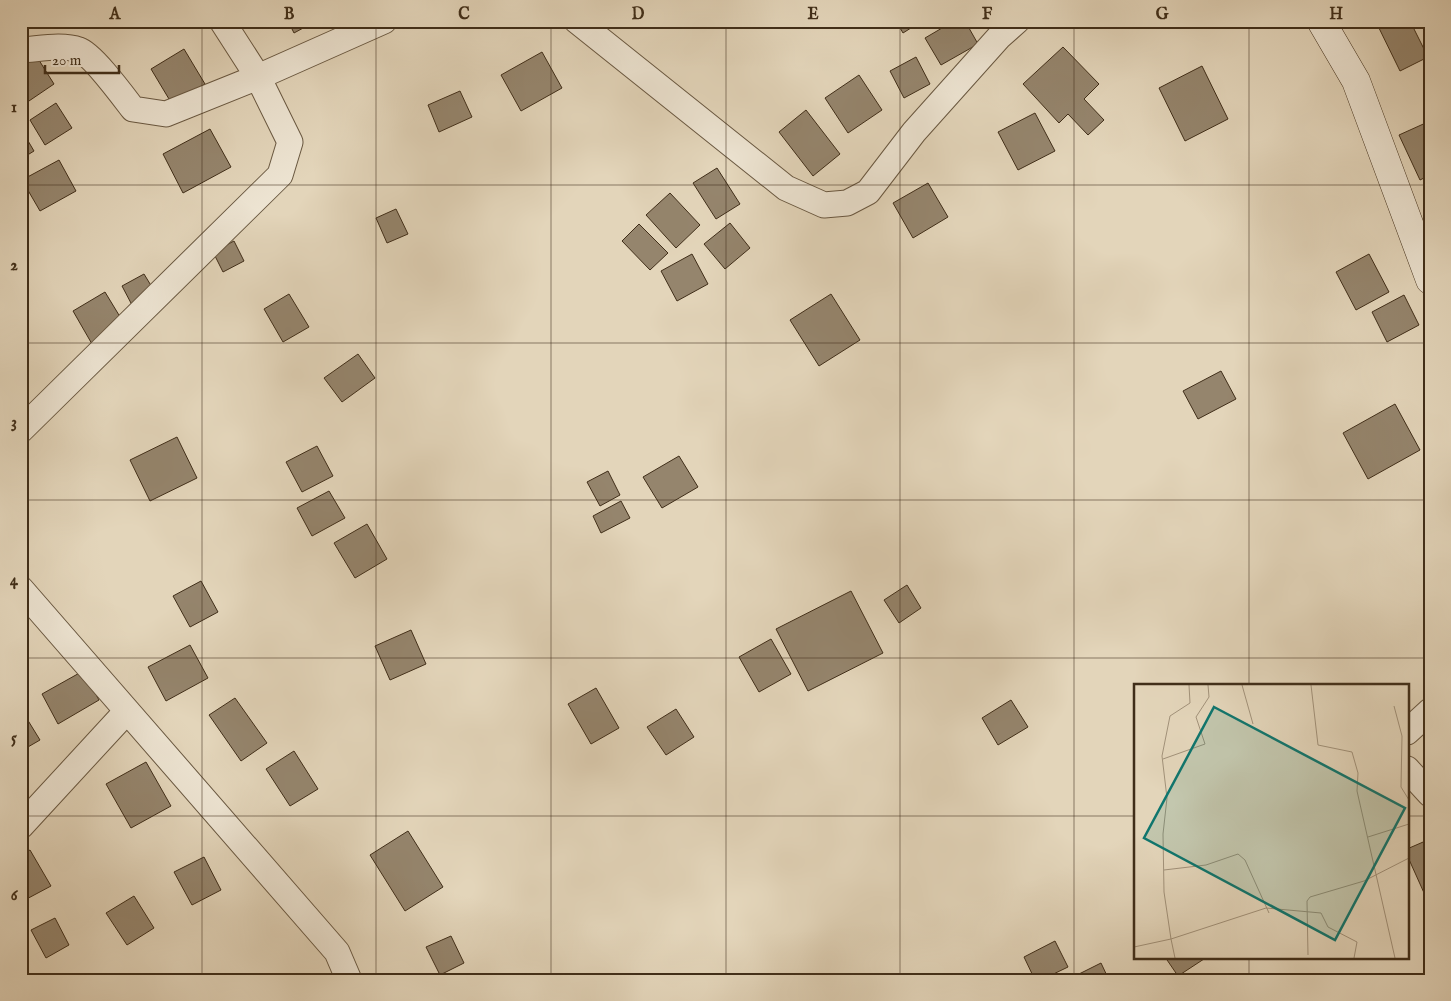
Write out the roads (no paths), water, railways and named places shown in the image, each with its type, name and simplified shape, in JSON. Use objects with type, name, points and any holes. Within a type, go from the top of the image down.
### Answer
[{"type":"main road","points":[[1321,21],[1356,81],[1430,280]]},
{"type":"street","points":[[21,430],[280,174],[290,142],[258,77],[222,21]]},
{"type":"street","points":[[21,50],[62,48],[80,50],[100,68],[133,109],[166,114],[258,77],[384,21]]},
{"type":"street","points":[[577,21],[786,188],[824,205],[847,204],[868,192],[914,132],[998,36],[1017,21]]},
{"type":"street","points":[[21,589],[337,952],[349,980]]},
{"type":"street","points":[[21,826],[127,711]]},
{"type":"street","points":[[1408,731],[1430,711]]},
{"type":"street","points":[[1408,771],[1430,794]]}]
